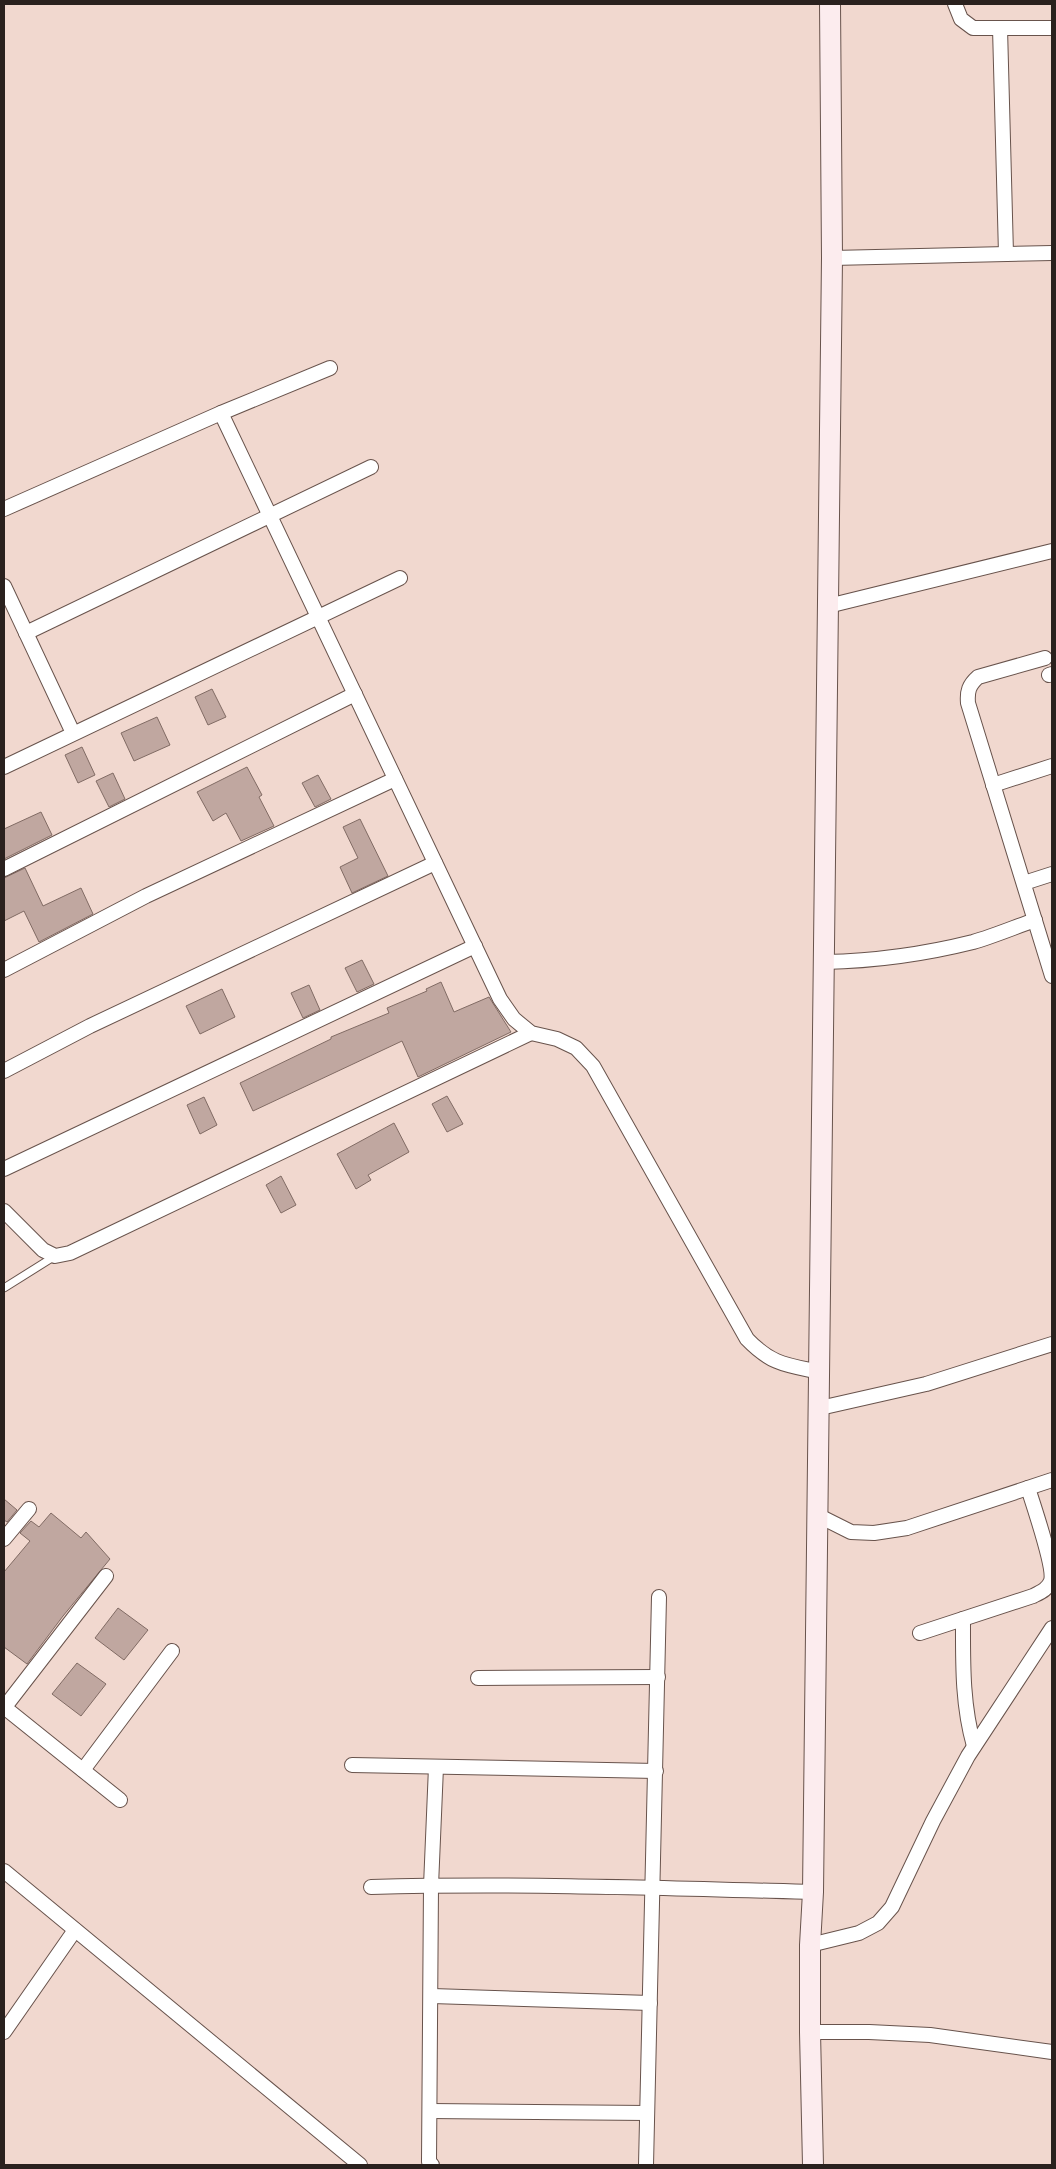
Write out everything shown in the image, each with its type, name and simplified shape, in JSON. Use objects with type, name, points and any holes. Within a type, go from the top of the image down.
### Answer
[{"type":"street","points":[[813,2165],[810,1945],[813,1892],[819,1516],[825,962],[832,258],[830,4]]},
{"type":"street","points":[[955,4],[961,19],[973,28],[1052,28]]},
{"type":"street","points":[[1000,28],[1006,254]]},
{"type":"street","points":[[832,258],[1052,253]]},
{"type":"street","points":[[4,510],[221,413],[330,368]]},
{"type":"street","points":[[221,413],[500,999],[514,1019],[531,1033],[557,1040],[576,1048],[593,1066],[747,1339],[762,1355],[780,1363],[820,1372]]},
{"type":"street","points":[[26,633],[370,467]]},
{"type":"street","points":[[828,606],[1052,552]]},
{"type":"street","points":[[4,767],[400,578]]},
{"type":"street","points":[[4,586],[73,733]]},
{"type":"street","points":[[1045,658],[978,677],[971,682],[967,692],[968,703],[1052,976]]},
{"type":"street","points":[[4,870],[355,694]]},
{"type":"street","points":[[993,785],[1052,766]]},
{"type":"street","points":[[4,970],[146,896],[396,779]]},
{"type":"street","points":[[4,1071],[90,1026],[435,862]]},
{"type":"street","points":[[1024,883],[1052,874]]},
{"type":"street","points":[[825,962],[855,961],[928,951],[975,941],[1035,920]]},
{"type":"street","points":[[4,1169],[475,946]]},
{"type":"street","points":[[4,1211],[42,1250],[55,1256],[70,1253],[531,1033]]},
{"type":"street","points":[[820,1408],[926,1384],[1052,1344]]},
{"type":"street","points":[[819,1516],[851,1532],[874,1533],[907,1528],[1052,1480]]},
{"type":"street","points":[[920,1633],[1033,1596],[1045,1590],[1051,1580],[1049,1564],[1028,1488]]},
{"type":"street","points":[[4,1539],[29,1509]]},
{"type":"street","points":[[106,1576],[4,1708],[120,1800]]},
{"type":"street","points":[[646,2165],[659,1597]]},
{"type":"street","points":[[963,1619],[964,1696],[967,1722],[974,1746]]},
{"type":"street","points":[[810,1945],[859,1933],[878,1923],[892,1907],[933,1821],[974,1746],[1052,1628]]},
{"type":"street","points":[[83,1770],[172,1651]]},
{"type":"street","points":[[478,1678],[658,1677]]},
{"type":"street","points":[[352,1764],[656,1771]]},
{"type":"street","points":[[432,2165],[429,2162],[432,1886],[436,1767]]},
{"type":"street","points":[[4,1871],[360,2165]]},
{"type":"street","points":[[371,1888],[432,1886],[653,1887],[813,1892]]},
{"type":"street","points":[[4,2032],[76,1930]]},
{"type":"street","points":[[432,1996],[650,2003]]},
{"type":"street","points":[[810,2032],[922,2035],[1052,2052]]},
{"type":"street","points":[[430,2110],[647,2113]]},
{"type":"lane","points":[[4,1288],[55,1256]]},
{"type":"building","points":[[212,689],[226,717],[208,725],[195,697]]},
{"type":"building","points":[[157,717],[170,745],[134,761],[121,733]]},
{"type":"building","points":[[82,747],[95,775],[78,783],[65,755]]},
{"type":"building","points":[[247,767],[262,795],[259,797],[274,826],[241,841],[226,813],[213,821],[197,792]]},
{"type":"building","points":[[113,773],[125,799],[109,807],[96,781]]},
{"type":"building","points":[[318,775],[331,799],[315,807],[302,783]]},
{"type":"building","points":[[41,812],[52,835],[4,859],[4,829]]},
{"type":"building","points":[[360,819],[388,876],[352,893],[340,867],[358,858],[343,827]]},
{"type":"building","points":[[25,868],[43,906],[81,888],[93,914],[39,942],[24,911],[4,921],[4,878]]},
{"type":"building","points":[[362,960],[374,984],[357,992],[345,968]]},
{"type":"building","points":[[441,982],[454,1012],[489,997],[511,1032],[418,1077],[402,1041],[253,1111],[240,1083],[331,1039],[331,1037],[389,1013],[387,1008],[427,991],[426,989]]},
{"type":"building","points":[[309,985],[320,1010],[303,1018],[291,993]]},
{"type":"building","points":[[222,989],[235,1017],[200,1034],[186,1006]]},
{"type":"building","points":[[447,1096],[463,1124],[447,1132],[432,1104]]},
{"type":"building","points":[[204,1097],[217,1125],[200,1134],[187,1105]]},
{"type":"building","points":[[394,1123],[409,1152],[368,1175],[371,1180],[356,1189],[337,1154]]},
{"type":"building","points":[[281,1176],[296,1205],[281,1213],[266,1185]]},
{"type":"building","points":[[4,1499],[17,1510],[7,1522],[4,1520]]},
{"type":"building","points":[[51,1513],[81,1538],[86,1532],[110,1559],[63,1616],[27,1664],[4,1647],[4,1572],[30,1541],[20,1533],[31,1521],[39,1527]]},
{"type":"building","points":[[118,1608],[148,1630],[124,1660],[95,1638]]},
{"type":"building","points":[[77,1663],[106,1684],[81,1716],[52,1694]]}]
